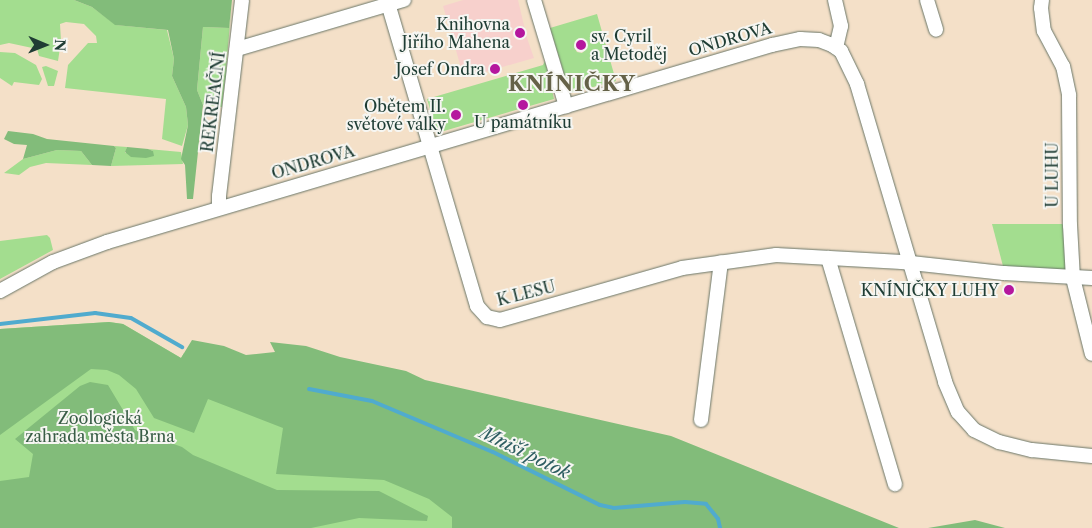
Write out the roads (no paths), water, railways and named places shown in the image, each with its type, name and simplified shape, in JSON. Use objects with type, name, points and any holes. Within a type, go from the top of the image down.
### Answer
[{"type":"street","name":"REKREAČNÍ","points":[[219,208],[242,0]]},
{"type":"street","points":[[237,50],[388,2],[404,0]]},
{"type":"street","points":[[534,0],[566,106]]},
{"type":"street","points":[[836,0],[841,26],[836,47],[848,62],[859,89],[945,382],[955,407],[965,422],[984,436],[1005,444],[1092,456]]},
{"type":"street","points":[[927,0],[936,30]]},
{"type":"street","name":"U LUHU","points":[[1042,0],[1041,8],[1044,31],[1063,66],[1070,95],[1070,225],[1073,278],[1092,354]]},
{"type":"street","points":[[388,2],[429,146]]},
{"type":"street","name":"ONDROVA","points":[[0,291],[39,269],[107,242],[787,41],[819,40],[836,47]]},
{"type":"street","name":"K LESU","points":[[429,146],[477,306],[486,317],[500,320],[682,268],[776,255],[910,263],[1073,278],[1092,278]]},
{"type":"street","points":[[828,258],[895,484]]},
{"type":"street","points":[[701,420],[721,262]]},
{"type":"waterway","name":"Mniší potok","points":[[0,324],[95,313],[131,318],[182,347]]},
{"type":"waterway","name":"Mniší potok","points":[[309,389],[372,401],[493,452],[600,505],[614,508],[685,502],[706,504],[718,519],[720,528]]},
{"type":"place","name":"Knihovna Jiřího Mahena","points":[[520,33]]},
{"type":"place","name":"sv. Cyril a Metoděj","points":[[581,45]]},
{"type":"place","name":"Josef Ondra","points":[[495,69]]},
{"type":"place","name":"U památníku","points":[[523,105]]},
{"type":"place","name":"Obětem II. světové války","points":[[456,115]]},
{"type":"place","name":"KNÍNIČKY LUHY","points":[[1009,290]]},
{"type":"district","name":"KNÍNIČKY","points":[[572,84]]},
{"type":"park label","name":"Zoologická zahrada města Brna","points":[[100,427]]}]
